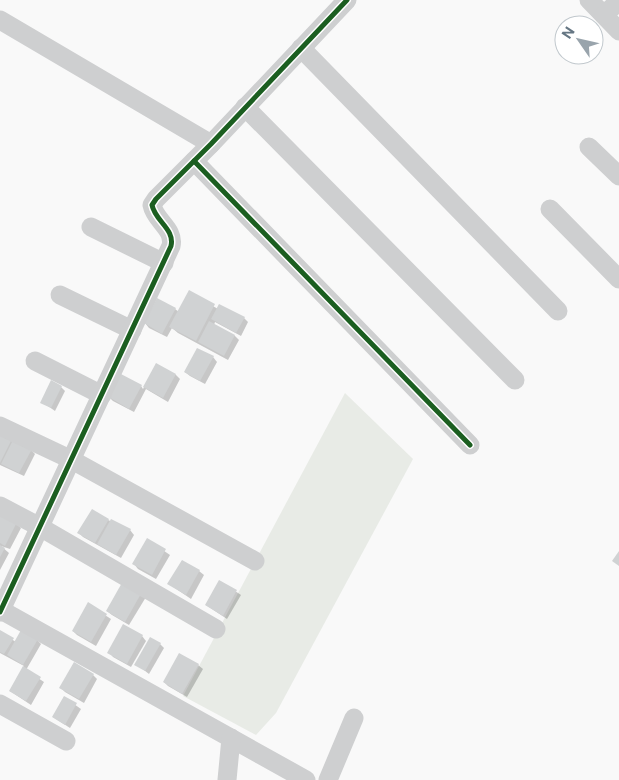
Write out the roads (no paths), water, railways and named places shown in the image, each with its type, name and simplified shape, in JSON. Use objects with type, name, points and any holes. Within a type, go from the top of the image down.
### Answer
[{"type":"street","points":[[306,780],[0,611],[5,590],[40,527],[171,246],[171,234],[153,212],[152,205],[347,0]]},
{"type":"street","points":[[589,0],[619,31]]},
{"type":"street","points":[[604,15],[619,1]]},
{"type":"street","points":[[0,20],[211,144]]},
{"type":"street","points":[[301,48],[558,311]]},
{"type":"street","points":[[246,107],[515,380]]},
{"type":"street","points":[[590,147],[619,176]]},
{"type":"street","points":[[194,161],[470,445]]},
{"type":"street","points":[[550,209],[619,279]]},
{"type":"street","points":[[91,227],[164,263]]},
{"type":"street","points":[[60,295],[132,330]]},
{"type":"street","points":[[34,361],[102,395]]},
{"type":"street","points":[[0,426],[72,460],[255,560]]},
{"type":"street","points":[[0,506],[40,527],[216,629]]},
{"type":"street","points":[[0,704],[66,741]]},
{"type":"street","points":[[328,780],[354,718]]},
{"type":"street","points":[[227,780],[231,738]]}]
